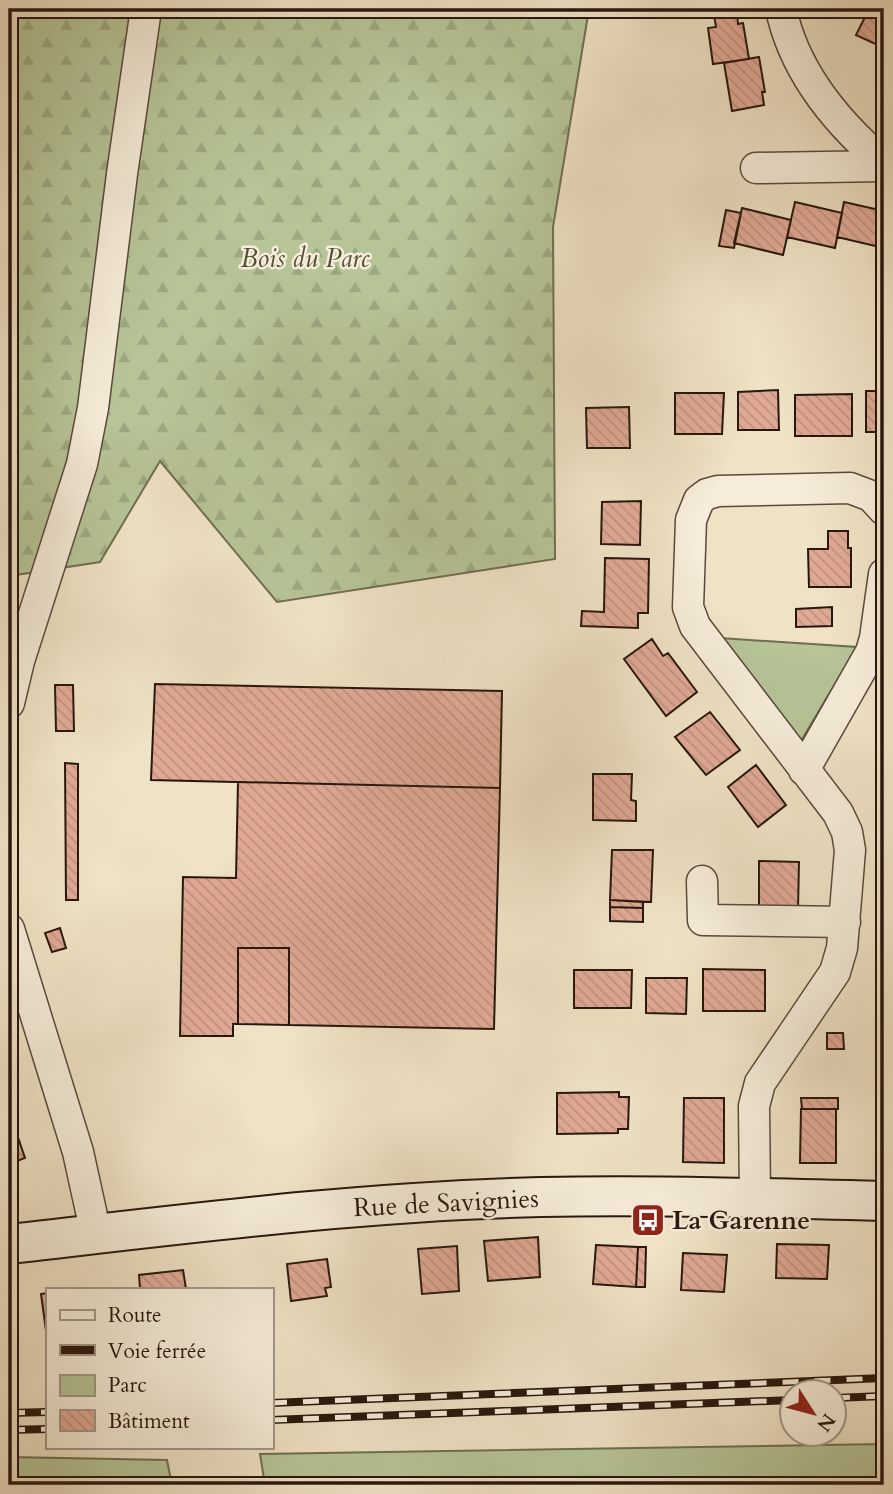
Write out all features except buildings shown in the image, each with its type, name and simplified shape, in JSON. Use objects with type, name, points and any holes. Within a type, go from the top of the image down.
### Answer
[{"type":"street","points":[[9,703],[19,661],[82,464],[93,408],[146,9]]},
{"type":"street","points":[[781,9],[789,39],[813,85],[840,120],[884,164]]},
{"type":"street","points":[[756,168],[884,164]]},
{"type":"street","points":[[755,1198],[754,1106],[760,1083],[840,961],[850,841],[838,813],[699,634],[690,617],[688,607],[691,520],[699,500],[707,494],[719,491],[850,488],[871,496],[884,510]]},
{"type":"street","points":[[804,770],[871,652],[884,574]]},
{"type":"street","points":[[702,881],[703,920],[845,922]]},
{"type":"street","points":[[9,929],[78,1152],[96,1234]]},
{"type":"street","name":"Rue de Savignies","points":[[9,1244],[263,1216],[452,1201],[540,1197],[884,1201]]},
{"type":"green space","name":"Bois du Parc","points":[[9,9],[589,9],[553,227],[555,559],[277,602],[160,461],[100,562],[9,576]]},
{"type":"green space","points":[[720,638],[857,647],[801,741]]},
{"type":"green space","points":[[884,1444],[884,1485],[265,1485],[260,1454],[778,1446],[778,1448],[848,1448],[848,1445]]},
{"type":"green space","points":[[9,1457],[167,1460],[172,1485],[9,1485]]},
{"type":"railway","points":[[273,1403],[884,1378]]},
{"type":"railway","points":[[848,1397],[884,1396]]},
{"type":"railway","points":[[273,1420],[778,1401]]},
{"type":"railway","points":[[9,1413],[46,1412]]},
{"type":"railway","points":[[9,1430],[46,1429]]},
{"type":"place","name":"La Garenne","points":[[648,1220]]}]
